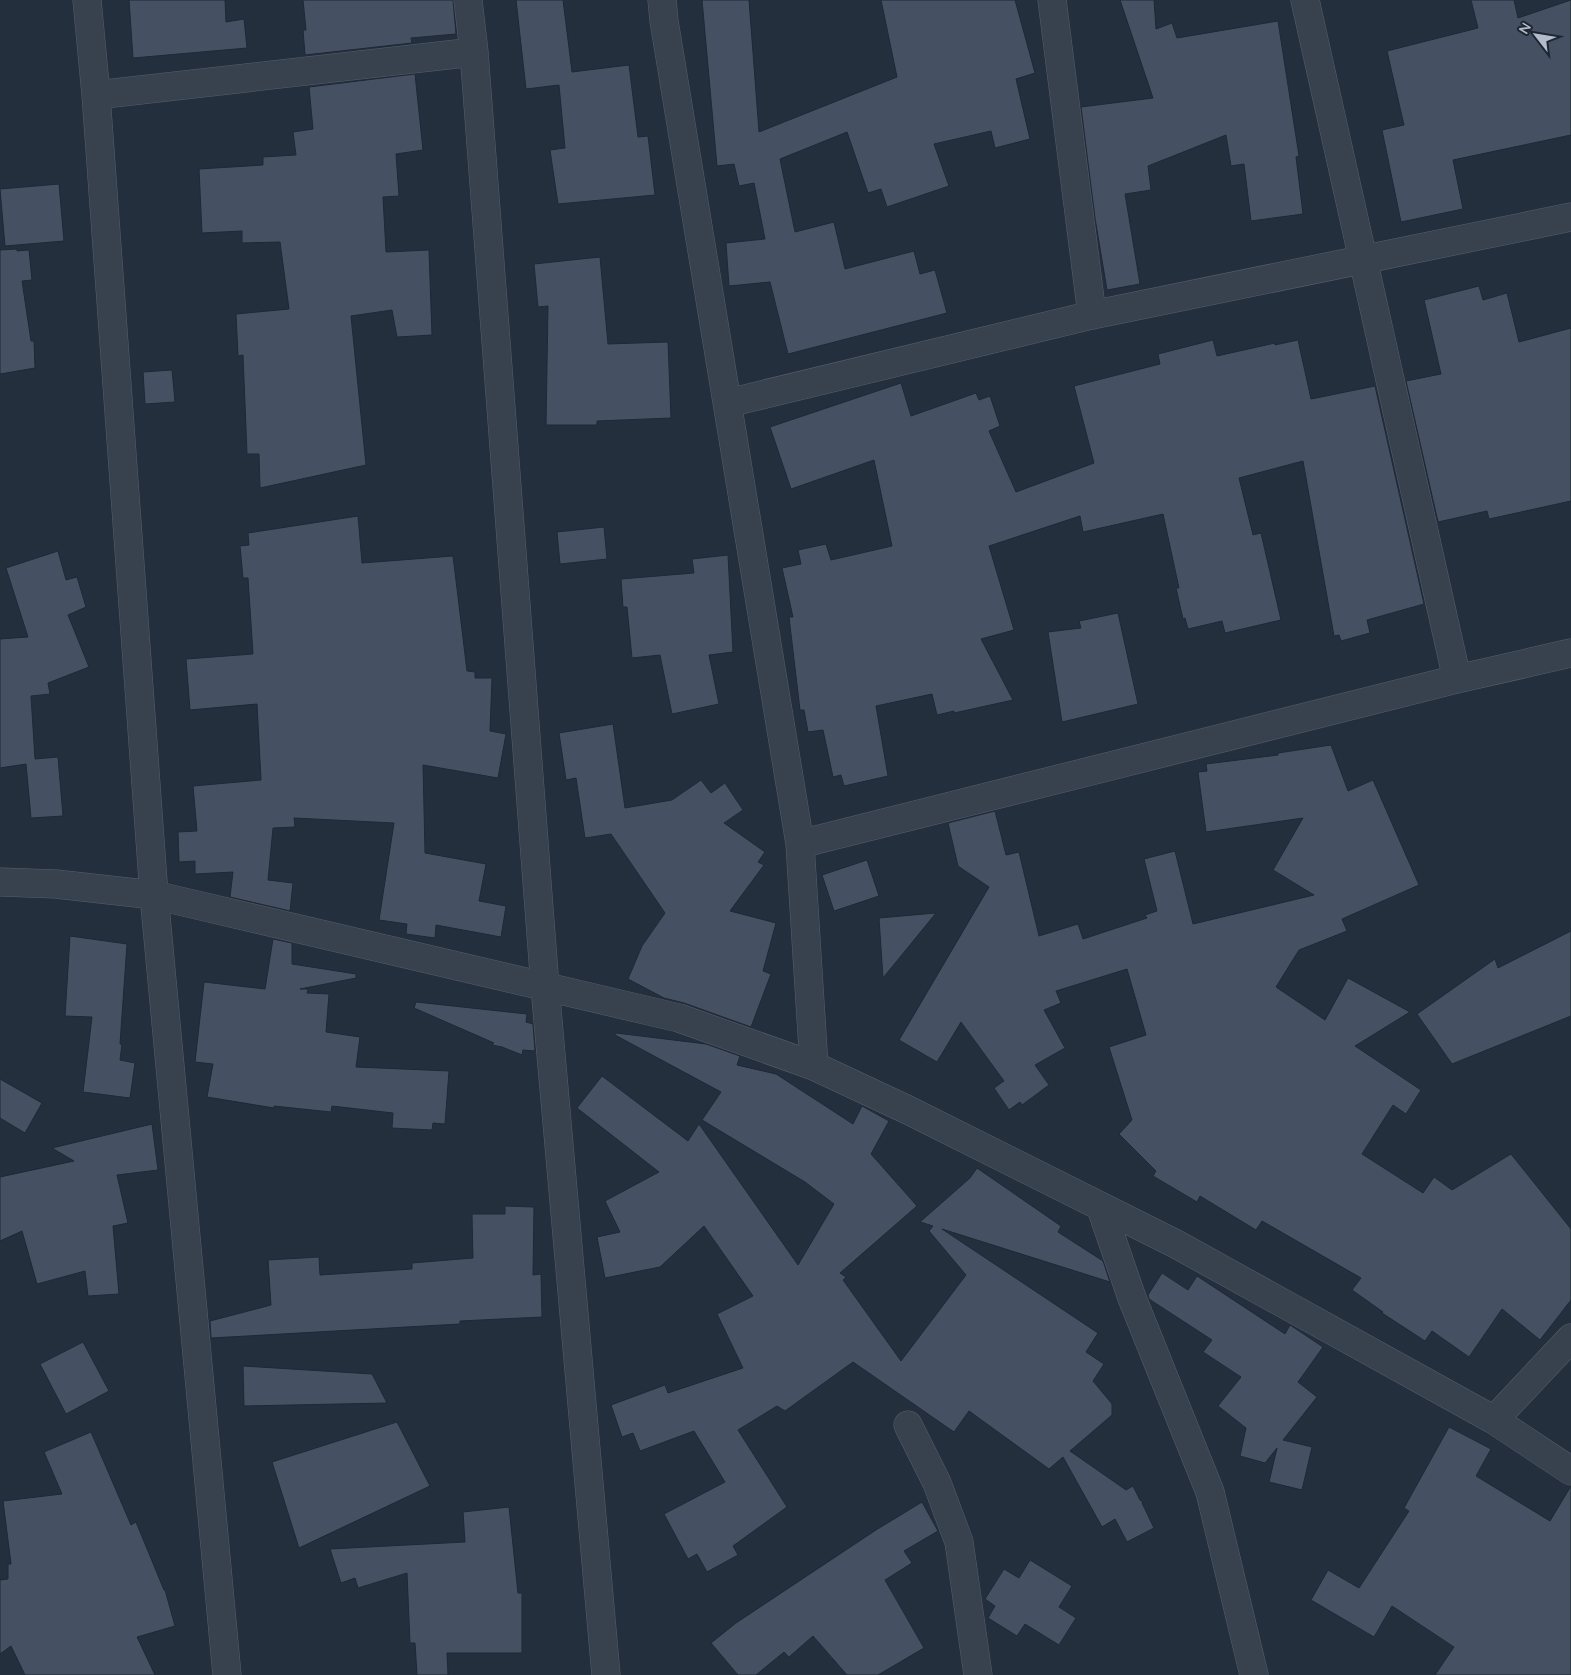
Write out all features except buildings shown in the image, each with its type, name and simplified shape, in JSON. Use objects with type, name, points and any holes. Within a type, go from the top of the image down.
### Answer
[{"type":"street","points":[[88,0],[154,895],[227,1675]]},
{"type":"street","points":[[468,0],[474,52],[545,988],[606,1675]]},
{"type":"street","points":[[662,0],[800,844],[814,1066]]},
{"type":"street","points":[[1052,0],[1092,314]]},
{"type":"street","points":[[1305,0],[1457,679]]},
{"type":"street","points":[[96,95],[474,52]]},
{"type":"street","points":[[728,403],[1092,314],[1571,217]]},
{"type":"street","points":[[800,844],[1457,679],[1571,653]]},
{"type":"street","points":[[0,882],[56,884],[154,895],[679,1018],[814,1066],[908,1110],[1176,1244],[1494,1420],[1571,1471]]},
{"type":"street","points":[[1101,1208],[1132,1298],[1210,1492],[1254,1675]]},
{"type":"street","points":[[1494,1420],[1571,1338]]},
{"type":"street","points":[[908,1425],[937,1483],[959,1542],[978,1675]]}]
